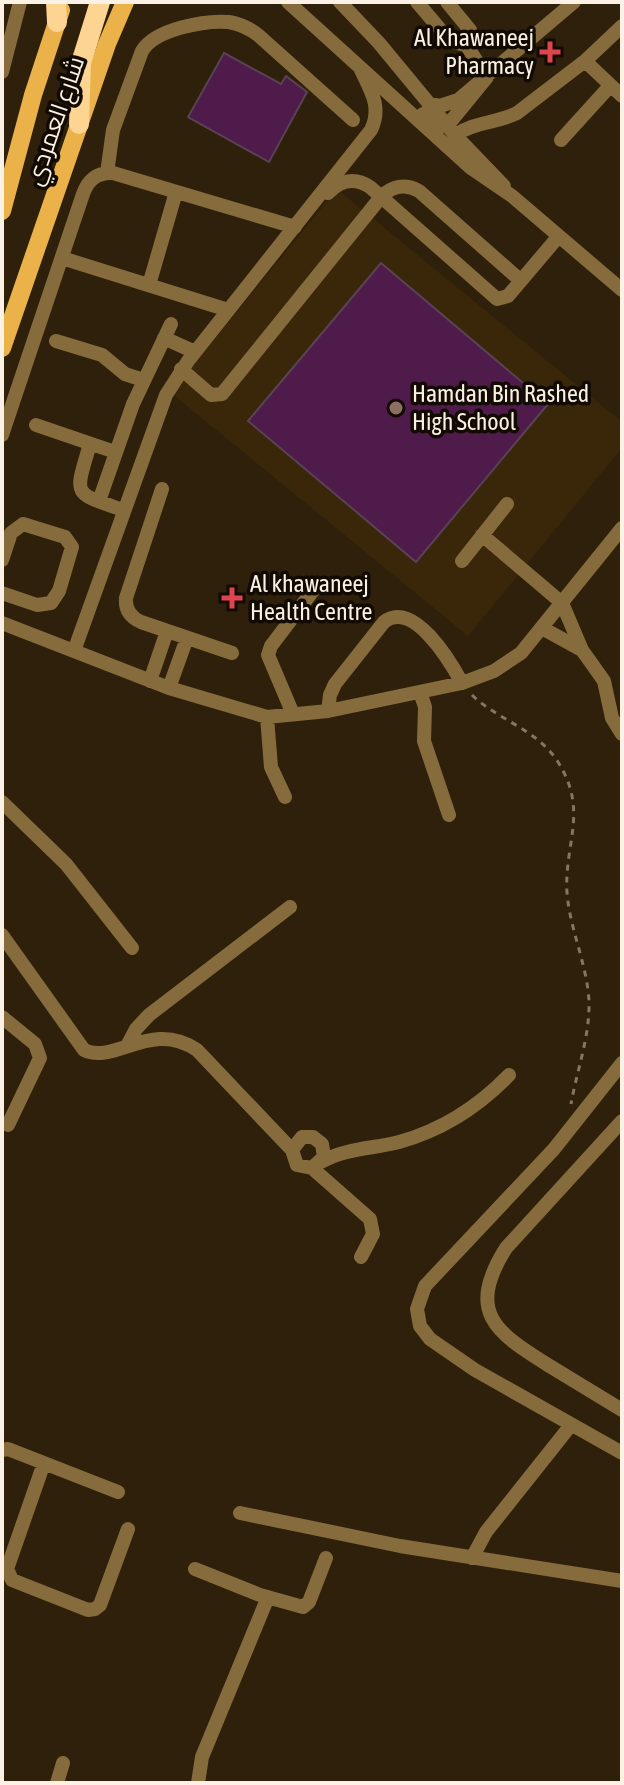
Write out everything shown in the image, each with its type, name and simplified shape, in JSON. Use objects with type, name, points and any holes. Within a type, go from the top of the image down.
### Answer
[{"type":"highway","points":[[79,124],[81,63],[100,2]]},
{"type":"main road","name":"شارع العمردي","points":[[2,211],[56,12],[65,2]]},
{"type":"main road","name":"شارع العمردي","points":[[2,348],[107,44],[125,2]]},
{"type":"main road","points":[[107,44],[135,2]]},
{"type":"street","points":[[2,72],[20,2]]},
{"type":"street","points":[[289,2],[471,168],[512,196]]},
{"type":"street","points":[[289,2],[367,63],[431,122],[451,130],[492,123],[517,113],[585,61],[622,26]]},
{"type":"street","points":[[340,2],[512,196],[622,290]]},
{"type":"street","points":[[417,2],[453,43],[465,43]]},
{"type":"street","points":[[447,2],[470,30],[465,43]]},
{"type":"street","points":[[428,103],[440,106],[453,103],[574,2]]},
{"type":"street","points":[[107,173],[113,130],[142,51],[150,40],[168,31],[223,22],[245,27],[258,35],[353,120]]},
{"type":"street","points":[[465,43],[487,77]]},
{"type":"street","points":[[585,61],[622,96]]},
{"type":"street","points":[[74,651],[159,409],[181,369],[374,124],[376,102],[361,70]]},
{"type":"street","points":[[451,130],[487,77]]},
{"type":"street","points":[[561,140],[610,86]]},
{"type":"street","points":[[2,435],[88,184],[96,176],[107,173],[295,227]]},
{"type":"street","points":[[307,211],[345,181],[364,183],[494,298],[505,298],[525,275],[534,254],[555,234]]},
{"type":"street","points":[[181,369],[211,395],[222,394],[390,189],[402,186],[419,191],[525,275]]},
{"type":"street","points":[[149,285],[176,192]]},
{"type":"street","points":[[62,258],[228,310]]},
{"type":"street","points":[[99,501],[143,380],[168,331],[195,352]]},
{"type":"street","points":[[56,341],[102,355],[125,374],[143,380]]},
{"type":"street","points":[[36,425],[115,452]]},
{"type":"street","points":[[90,444],[79,489],[83,495],[123,510]]},
{"type":"street","points":[[162,489],[126,604],[135,619],[232,653]]},
{"type":"street","points":[[462,561],[507,504]]},
{"type":"street","points":[[2,560],[11,533],[23,524],[61,535],[70,543],[71,555],[55,600],[42,606],[2,593]]},
{"type":"street","points":[[21,600],[7,625],[169,688],[267,717],[328,711],[462,683],[513,660],[622,528]]},
{"type":"street","points":[[482,535],[562,603],[582,650],[604,681],[612,718],[622,734]]},
{"type":"street","points":[[293,714],[268,655],[271,646],[315,588]]},
{"type":"street","points":[[328,711],[335,684],[384,622],[394,616],[406,617],[423,631],[445,654],[462,683]]},
{"type":"street","points":[[542,628],[582,650]]},
{"type":"street","points":[[150,681],[167,631]]},
{"type":"street","points":[[169,688],[187,638]]},
{"type":"street","points":[[420,692],[425,707],[424,741],[449,815]]},
{"type":"street","points":[[267,717],[271,767],[285,797]]},
{"type":"street","points":[[2,802],[66,864],[132,948]]},
{"type":"street","points":[[127,1046],[136,1029],[149,1015],[290,907]]},
{"type":"street","points":[[2,935],[84,1050],[96,1054],[167,1038],[188,1043],[205,1057],[292,1150],[297,1165],[317,1165],[355,1149],[398,1142],[439,1127],[477,1105],[509,1075]]},
{"type":"street","points":[[2,1017],[35,1044],[40,1058],[8,1125]]},
{"type":"street","points":[[622,1063],[570,1131],[425,1286],[417,1309],[424,1333],[440,1347],[622,1453]]},
{"type":"street","points":[[622,1121],[506,1248],[494,1270],[488,1303],[497,1329],[510,1342],[622,1410]]},
{"type":"street","points":[[292,1150],[302,1137],[307,1136],[355,1149]]},
{"type":"street","points":[[317,1165],[324,1150],[318,1139]]},
{"type":"street","points":[[317,1165],[370,1219],[373,1234],[361,1257]]},
{"type":"street","points":[[472,1558],[486,1532],[571,1425]]},
{"type":"street","points":[[2,1450],[8,1449],[118,1492]]},
{"type":"street","points":[[44,1463],[7,1569],[12,1580],[88,1610],[95,1609],[100,1605],[128,1529]]},
{"type":"street","points":[[240,1513],[355,1538],[622,1581]]},
{"type":"street","points":[[195,1569],[268,1597],[305,1606],[326,1558]]},
{"type":"street","points":[[198,1783],[202,1757],[268,1597]]},
{"type":"street","points":[[57,1783],[63,1763]]},
{"type":"path","points":[[462,683],[488,709],[540,740],[557,761],[570,789],[575,818],[567,891],[589,1002],[583,1051],[570,1109],[570,1131]]},
{"type":"shaded area","name":"Hamdan Bin Rashed High School","points":[[337,189],[622,422],[622,448],[468,636],[171,393]]},
{"type":"building","points":[[224,53],[281,84],[286,76],[307,92],[269,162],[188,117]]},
{"type":"building","points":[[381,263],[548,404],[416,562],[248,421]]},
{"type":"place","name":"Al Khawaneej Pharmacy","points":[[550,52]]},
{"type":"place","name":"Hamdan Bin Rashed High School","points":[[396,408]]},
{"type":"place","name":"Al khawaneej Health Centre","points":[[232,598]]}]
